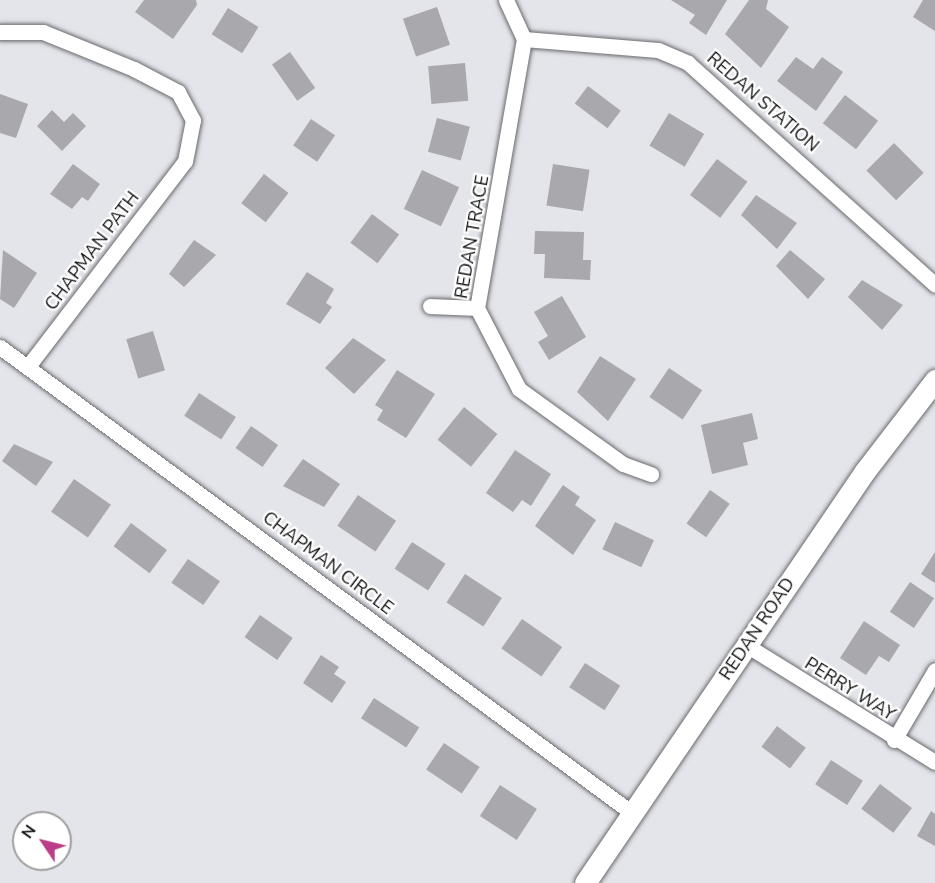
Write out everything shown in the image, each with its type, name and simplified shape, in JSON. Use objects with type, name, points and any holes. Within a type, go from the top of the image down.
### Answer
[{"type":"main road","name":"REDAN ROAD","points":[[585,883],[865,471],[935,380]]},
{"type":"street","points":[[506,0],[524,39]]},
{"type":"street","name":"CHAPMAN PATH","points":[[0,32],[43,32],[178,92],[193,120],[185,161],[29,365]]},
{"type":"street","name":"REDAN STATION","points":[[524,39],[658,50],[688,63],[935,285]]},
{"type":"street","name":"REDAN TRACE","points":[[524,39],[477,308],[519,389],[623,464],[651,474]]},
{"type":"street","points":[[430,306],[477,308]]},
{"type":"street","name":"CHAPMAN CIRCLE","points":[[0,347],[29,365],[632,813]]},
{"type":"street","name":"PERRY WAY","points":[[746,645],[894,740],[935,762]]},
{"type":"street","points":[[894,740],[935,670]]},
{"type":"building","points":[[144,0],[196,0],[197,5],[173,39],[135,12]]},
{"type":"building","points":[[671,0],[727,0],[706,35],[689,23],[695,15]]},
{"type":"building","points":[[749,0],[768,0],[766,9],[789,27],[761,68],[725,34]]},
{"type":"building","points":[[923,0],[935,0],[935,31],[913,17]]},
{"type":"building","points":[[437,7],[450,45],[416,57],[403,19]]},
{"type":"building","points":[[228,8],[259,27],[242,53],[212,34]]},
{"type":"building","points":[[290,52],[315,88],[297,101],[272,65]]},
{"type":"building","points":[[796,57],[813,69],[822,57],[843,72],[816,111],[777,81]]},
{"type":"building","points":[[465,63],[468,101],[431,104],[428,66]]},
{"type":"building","points":[[588,86],[621,111],[608,128],[575,104]]},
{"type":"building","points":[[0,94],[28,104],[16,138],[0,133]]},
{"type":"building","points":[[845,95],[878,121],[856,149],[823,123]]},
{"type":"building","points":[[52,110],[64,122],[73,113],[86,126],[62,151],[37,126]]},
{"type":"building","points":[[669,113],[704,134],[685,167],[649,146]]},
{"type":"building","points":[[437,118],[470,127],[461,161],[428,152]]},
{"type":"building","points":[[311,119],[335,135],[317,162],[293,146]]},
{"type":"building","points":[[894,143],[924,173],[896,200],[866,171]]},
{"type":"building","points":[[717,159],[747,182],[720,218],[690,195]]},
{"type":"building","points":[[73,164],[100,184],[88,201],[82,197],[72,209],[50,194]]},
{"type":"building","points":[[553,164],[590,170],[583,211],[546,205]]},
{"type":"building","points":[[422,170],[459,187],[441,226],[404,209]]},
{"type":"building","points":[[264,174],[288,193],[266,222],[241,203]]},
{"type":"building","points":[[756,195],[797,223],[777,249],[741,215]]},
{"type":"building","points":[[372,214],[399,234],[377,263],[350,243]]},
{"type":"building","points":[[535,231],[584,232],[583,260],[591,260],[590,280],[544,278],[545,254],[534,254]]},
{"type":"building","points":[[194,240],[216,255],[184,287],[169,274]]},
{"type":"building","points":[[3,250],[37,273],[14,308],[0,299]]},
{"type":"building","points":[[790,250],[825,279],[808,299],[776,266]]},
{"type":"building","points":[[307,272],[334,289],[326,303],[332,307],[320,324],[286,304]]},
{"type":"building","points":[[862,280],[903,305],[882,330],[848,297]]},
{"type":"building","points":[[562,296],[586,337],[549,360],[538,342],[548,336],[534,312]]},
{"type":"building","points":[[153,331],[165,370],[138,378],[126,339]]},
{"type":"building","points":[[353,338],[386,360],[354,394],[325,368]]},
{"type":"building","points":[[600,356],[636,379],[608,421],[577,392]]},
{"type":"building","points":[[669,368],[702,390],[683,419],[649,397]]},
{"type":"building","points":[[397,370],[435,394],[406,438],[377,420],[383,410],[375,405]]},
{"type":"building","points":[[199,393],[236,417],[221,440],[184,416]]},
{"type":"building","points":[[464,407],[497,434],[471,467],[438,440]]},
{"type":"building","points":[[752,413],[758,439],[743,443],[748,465],[712,474],[701,425]]},
{"type":"building","points":[[251,426],[278,445],[263,467],[236,448]]},
{"type":"building","points":[[14,444],[53,462],[36,486],[2,461]]},
{"type":"building","points":[[515,450],[551,474],[531,506],[522,500],[513,512],[486,493]]},
{"type":"building","points":[[303,459],[340,484],[324,507],[283,486]]},
{"type":"building","points":[[74,479],[111,505],[88,538],[51,512]]},
{"type":"building","points":[[563,485],[580,497],[575,505],[596,520],[573,555],[535,526]]},
{"type":"building","points":[[710,490],[730,504],[706,537],[686,524]]},
{"type":"building","points":[[358,495],[396,521],[375,551],[337,526]]},
{"type":"building","points":[[615,522],[654,540],[641,567],[602,549]]},
{"type":"building","points":[[131,523],[167,550],[149,573],[114,546]]},
{"type":"building","points":[[412,542],[446,564],[428,591],[395,569]]},
{"type":"building","points":[[935,552],[935,583],[921,574]]},
{"type":"building","points":[[188,559],[220,581],[203,605],[171,583]]},
{"type":"building","points":[[465,574],[502,598],[483,626],[446,603]]},
{"type":"building","points":[[910,582],[934,598],[914,628],[890,612]]},
{"type":"building","points":[[260,615],[293,638],[277,660],[245,637]]},
{"type":"building","points":[[522,619],[562,647],[541,677],[501,648]]},
{"type":"building","points":[[864,621],[900,645],[889,662],[879,656],[866,675],[840,658]]},
{"type":"building","points":[[321,655],[339,667],[334,674],[346,682],[332,703],[303,683]]},
{"type":"building","points":[[585,663],[620,686],[604,710],[569,687]]},
{"type":"building","points":[[374,698],[419,727],[406,748],[361,718]]},
{"type":"building","points":[[777,726],[806,748],[790,768],[761,747]]},
{"type":"building","points":[[444,743],[480,767],[462,794],[426,770]]},
{"type":"building","points":[[831,760],[863,781],[847,805],[815,784]]},
{"type":"building","points":[[880,784],[912,808],[893,833],[861,809]]},
{"type":"building","points":[[500,785],[537,809],[517,840],[480,816]]},
{"type":"building","points":[[931,811],[935,814],[935,846],[917,836]]}]
